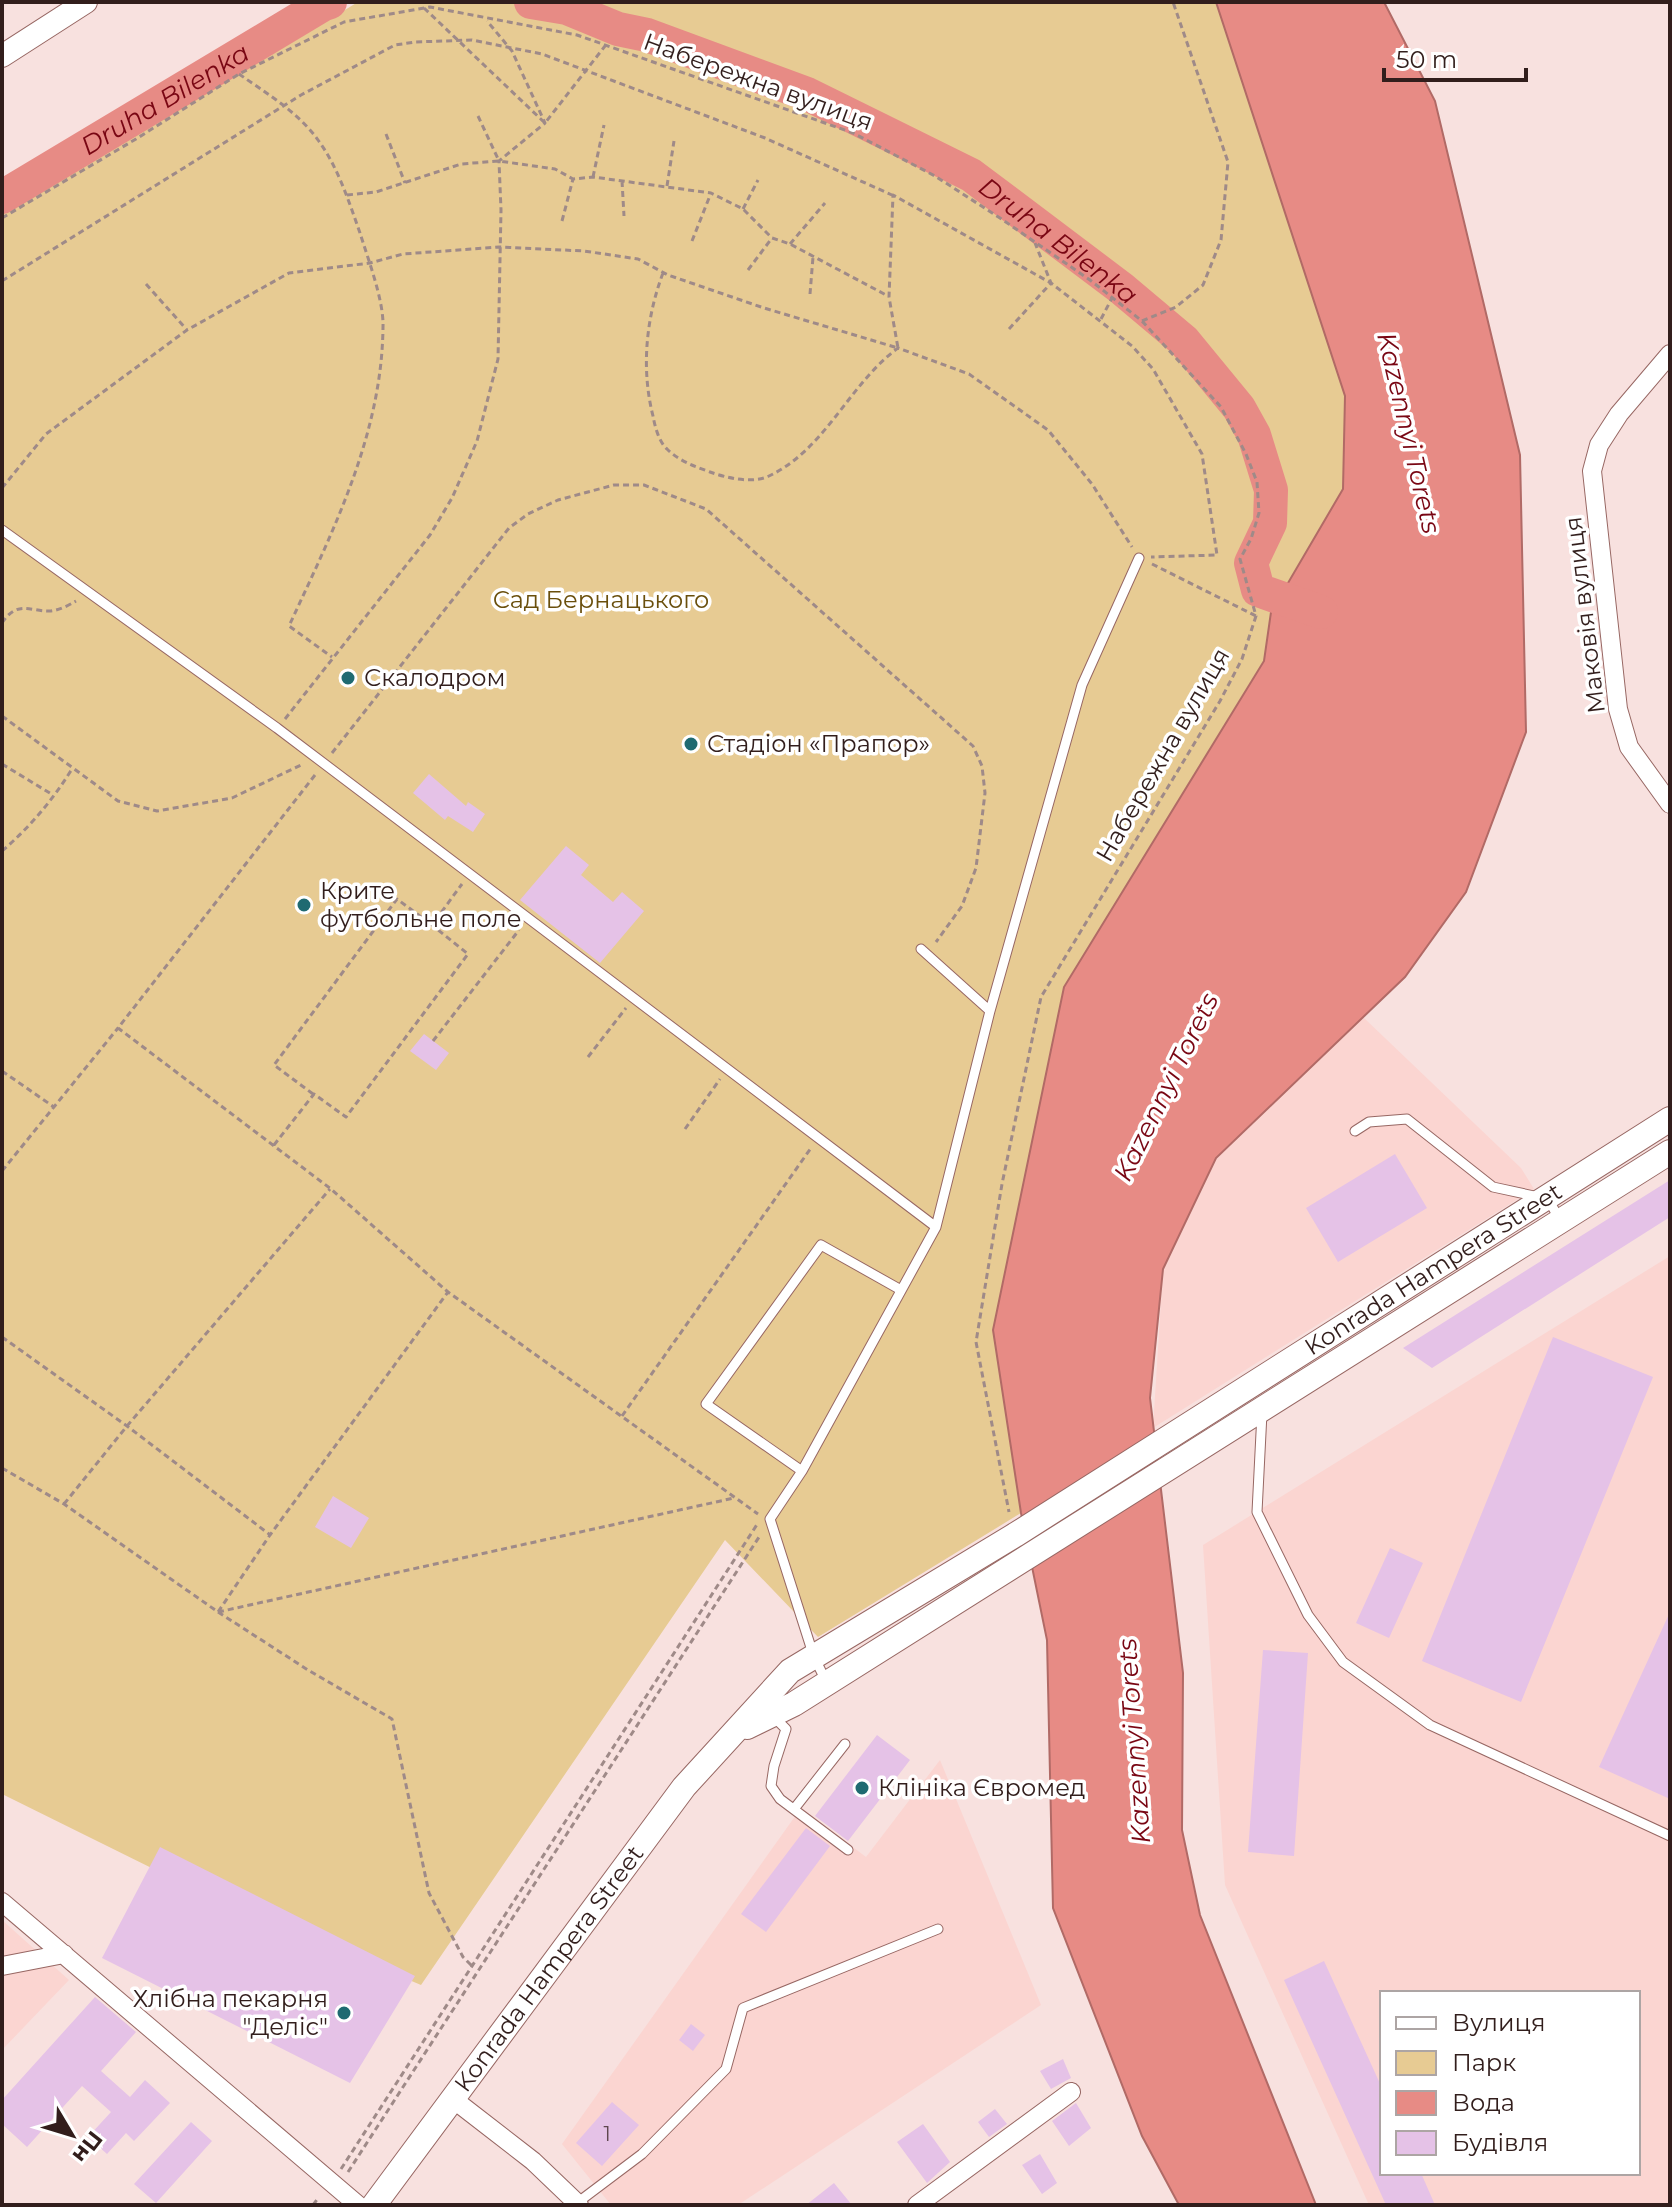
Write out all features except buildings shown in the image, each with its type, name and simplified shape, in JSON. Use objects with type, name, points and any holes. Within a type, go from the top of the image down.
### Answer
[{"type":"main road","name":"Konrada Hampera Street","points":[[730,1735],[786,1708],[827,1683],[1209,1441],[1256,1397],[1670,1119]]},
{"type":"main road","name":"Konrada Hampera Street","points":[[374,2205],[684,1787],[790,1671],[1015,1535],[1196,1420],[1256,1397],[1560,1220],[1670,1152]]},
{"type":"street","points":[[2,56],[86,2]]},
{"type":"street","name":"Маковія вулиця","points":[[1669,357],[1619,414],[1599,445],[1592,471],[1618,709],[1629,747],[1670,804]]},
{"type":"street","points":[[2,1902],[358,2205]]},
{"type":"street","points":[[2,1966],[64,1954]]},
{"type":"street","points":[[917,2205],[1071,2092]]},
{"type":"street","points":[[453,2099],[533,2161],[578,2204]]},
{"type":"lane","points":[[2,530],[277,728],[936,1227]]},
{"type":"lane","points":[[827,1683],[814,1657],[770,1519],[802,1471],[936,1227],[990,1011],[1082,685],[1139,558]]},
{"type":"lane","points":[[924,952],[990,1011]]},
{"type":"lane","points":[[1355,1131],[1369,1122],[1407,1119],[1493,1187],[1548,1199],[1560,1220]]},
{"type":"lane","points":[[802,1471],[706,1404],[821,1245],[901,1290]]},
{"type":"lane","points":[[1256,1397],[1257,1512],[1308,1615],[1343,1662],[1430,1725],[1670,1836]]},
{"type":"lane","points":[[771,1714],[786,1729],[771,1786],[780,1799],[848,1850]]},
{"type":"lane","points":[[794,1809],[845,1744]]},
{"type":"lane","points":[[578,2204],[642,2154],[726,2069],[743,2008],[938,1929]]},
{"type":"path","points":[[1143,320],[1176,307],[1203,285],[1221,240],[1228,162],[1173,2]]},
{"type":"path","points":[[424,8],[545,123]]},
{"type":"path","name":"Набережна вулиця","points":[[2,218],[239,74],[344,22],[424,8],[577,35],[853,133],[935,176],[1143,320],[1221,407],[1257,482],[1259,513],[1251,539],[1240,559],[1256,616],[1242,659],[1220,701],[1041,997],[1002,1184],[976,1342],[1002,1486],[1015,1535]]},
{"type":"path","points":[[485,19],[512,51],[545,123]]},
{"type":"path","points":[[2,281],[301,95],[395,45],[472,40],[542,54],[765,138],[893,195],[1051,283],[1132,346],[1153,369],[1202,454],[1217,555],[1139,558]]},
{"type":"path","points":[[499,161],[545,123],[605,46]]},
{"type":"path","points":[[239,74],[282,104],[318,139],[347,195],[370,263],[384,325],[375,412],[345,501],[289,626],[332,657]]},
{"type":"path","points":[[277,728],[430,535],[477,441],[498,359],[501,210],[499,161],[478,116]]},
{"type":"path","points":[[593,177],[604,125]]},
{"type":"path","points":[[386,134],[405,183]]},
{"type":"path","points":[[667,186],[674,141]]},
{"type":"path","points":[[347,195],[376,192],[461,164],[499,161],[555,169],[573,179],[593,177],[711,193],[743,209],[772,238],[790,244],[889,297]]},
{"type":"path","points":[[562,221],[573,179]]},
{"type":"path","points":[[743,209],[758,180]]},
{"type":"path","points":[[622,181],[624,216]]},
{"type":"path","points":[[692,241],[711,193]]},
{"type":"path","points":[[893,195],[889,297],[898,348]]},
{"type":"path","points":[[790,244],[825,203]]},
{"type":"path","points":[[748,270],[772,238]]},
{"type":"path","points":[[1035,243],[1051,283]]},
{"type":"path","points":[[2,488],[46,434],[187,330],[289,273],[370,263],[403,254],[499,247],[598,253],[638,259],[663,272],[764,308],[898,348],[969,374],[1048,430],[1092,484],[1139,558],[1256,616]]},
{"type":"path","points":[[810,294],[813,257]]},
{"type":"path","points":[[663,272],[647,330],[647,393],[652,414],[664,447],[685,463],[716,474],[741,480],[765,478],[790,465],[840,414],[878,363],[898,348]]},
{"type":"path","points":[[1009,329],[1051,283]]},
{"type":"path","points":[[146,284],[187,330]]},
{"type":"path","points":[[1101,320],[1112,298]]},
{"type":"path","points":[[2,1171],[118,1028],[319,762],[509,528],[528,514],[579,493],[614,485],[644,485],[706,509],[973,746],[982,766],[985,793],[976,868],[962,906],[924,952]]},
{"type":"path","points":[[2,623],[6,616],[25,607],[51,611],[90,593]]},
{"type":"path","points":[[2,716],[118,801],[157,811],[232,798],[319,762]]},
{"type":"path","points":[[2,764],[55,796]]},
{"type":"path","points":[[2,851],[25,831],[55,796],[72,768]]},
{"type":"path","points":[[432,925],[469,874]]},
{"type":"path","points":[[397,899],[432,925],[468,954],[346,1117],[274,1065],[397,899]]},
{"type":"path","points":[[433,1041],[528,919]]},
{"type":"path","points":[[588,1057],[634,999]]},
{"type":"path","points":[[118,1028],[331,1189],[448,1292],[762,1517],[471,1965],[334,2186]]},
{"type":"path","points":[[685,1129],[727,1069]]},
{"type":"path","points":[[2,1071],[54,1107]]},
{"type":"path","points":[[274,1146],[314,1094]]},
{"type":"path","points":[[621,1417],[818,1138]]},
{"type":"path","points":[[64,1504],[331,1189]]},
{"type":"path","points":[[218,1612],[270,1535],[448,1292]]},
{"type":"path","points":[[2,1337],[127,1426],[270,1535]]},
{"type":"path","points":[[2,1468],[64,1504],[218,1612],[308,1670],[392,1719],[429,1893],[463,1957],[471,1965]]},
{"type":"path","points":[[218,1612],[735,1498]]},
{"type":"path","points":[[334,2186],[770,1519]]},
{"type":"shaded area","points":[[1363,1017],[1521,1168],[1534,1189],[1153,1428],[1163,1269],[1216,1158]]},
{"type":"shaded area","points":[[1670,1256],[1670,2205],[1369,2205],[1225,1885],[1203,1545]]},
{"type":"shaded area","points":[[940,1760],[1041,2005],[738,2205],[611,2205],[562,2144],[801,1808],[866,1857]]},
{"type":"shaded area","points":[[2,1920],[69,1980],[2,2050]]},
{"type":"green space","name":"Сад Бернацького","points":[[358,2],[1216,2],[1345,396],[1343,489],[1271,612],[1264,660],[1064,987],[993,1330],[1021,1513],[818,1637],[725,1540],[421,1985],[192,1888],[2,1794],[2,204],[239,74]]},
{"type":"water","name":"Kazennyi Torets","points":[[1216,2],[1384,2],[1435,101],[1520,455],[1526,732],[1466,892],[1405,977],[1216,1158],[1163,1269],[1150,1398],[1183,1673],[1182,1830],[1200,1915],[1316,2205],[1179,2205],[1142,2136],[1053,1908],[1047,1640],[1021,1513],[993,1330],[1064,987],[1264,661],[1271,612],[1343,489],[1345,396]]},
{"type":"waterway","name":"Druha Bilenka","points":[[2,197],[330,2]]},
{"type":"waterway","name":"Druha Bilenka","points":[[531,2],[567,8],[618,29],[647,35],[807,94],[971,175],[1121,288],[1184,341],[1239,408],[1254,435],[1271,490],[1270,523],[1251,563],[1258,590],[1321,612]]},
{"type":"place","name":"Скалодром","points":[[348,678]]},
{"type":"place","name":"Стадіон «Прапор»","points":[[691,744]]},
{"type":"place","name":"Крите футбольне поле","points":[[304,905]]},
{"type":"place","name":"Клініка Євромед","points":[[862,1788]]},
{"type":"place","name":"Хлібна пекарня \"Деліс\"","points":[[344,2013]]}]
